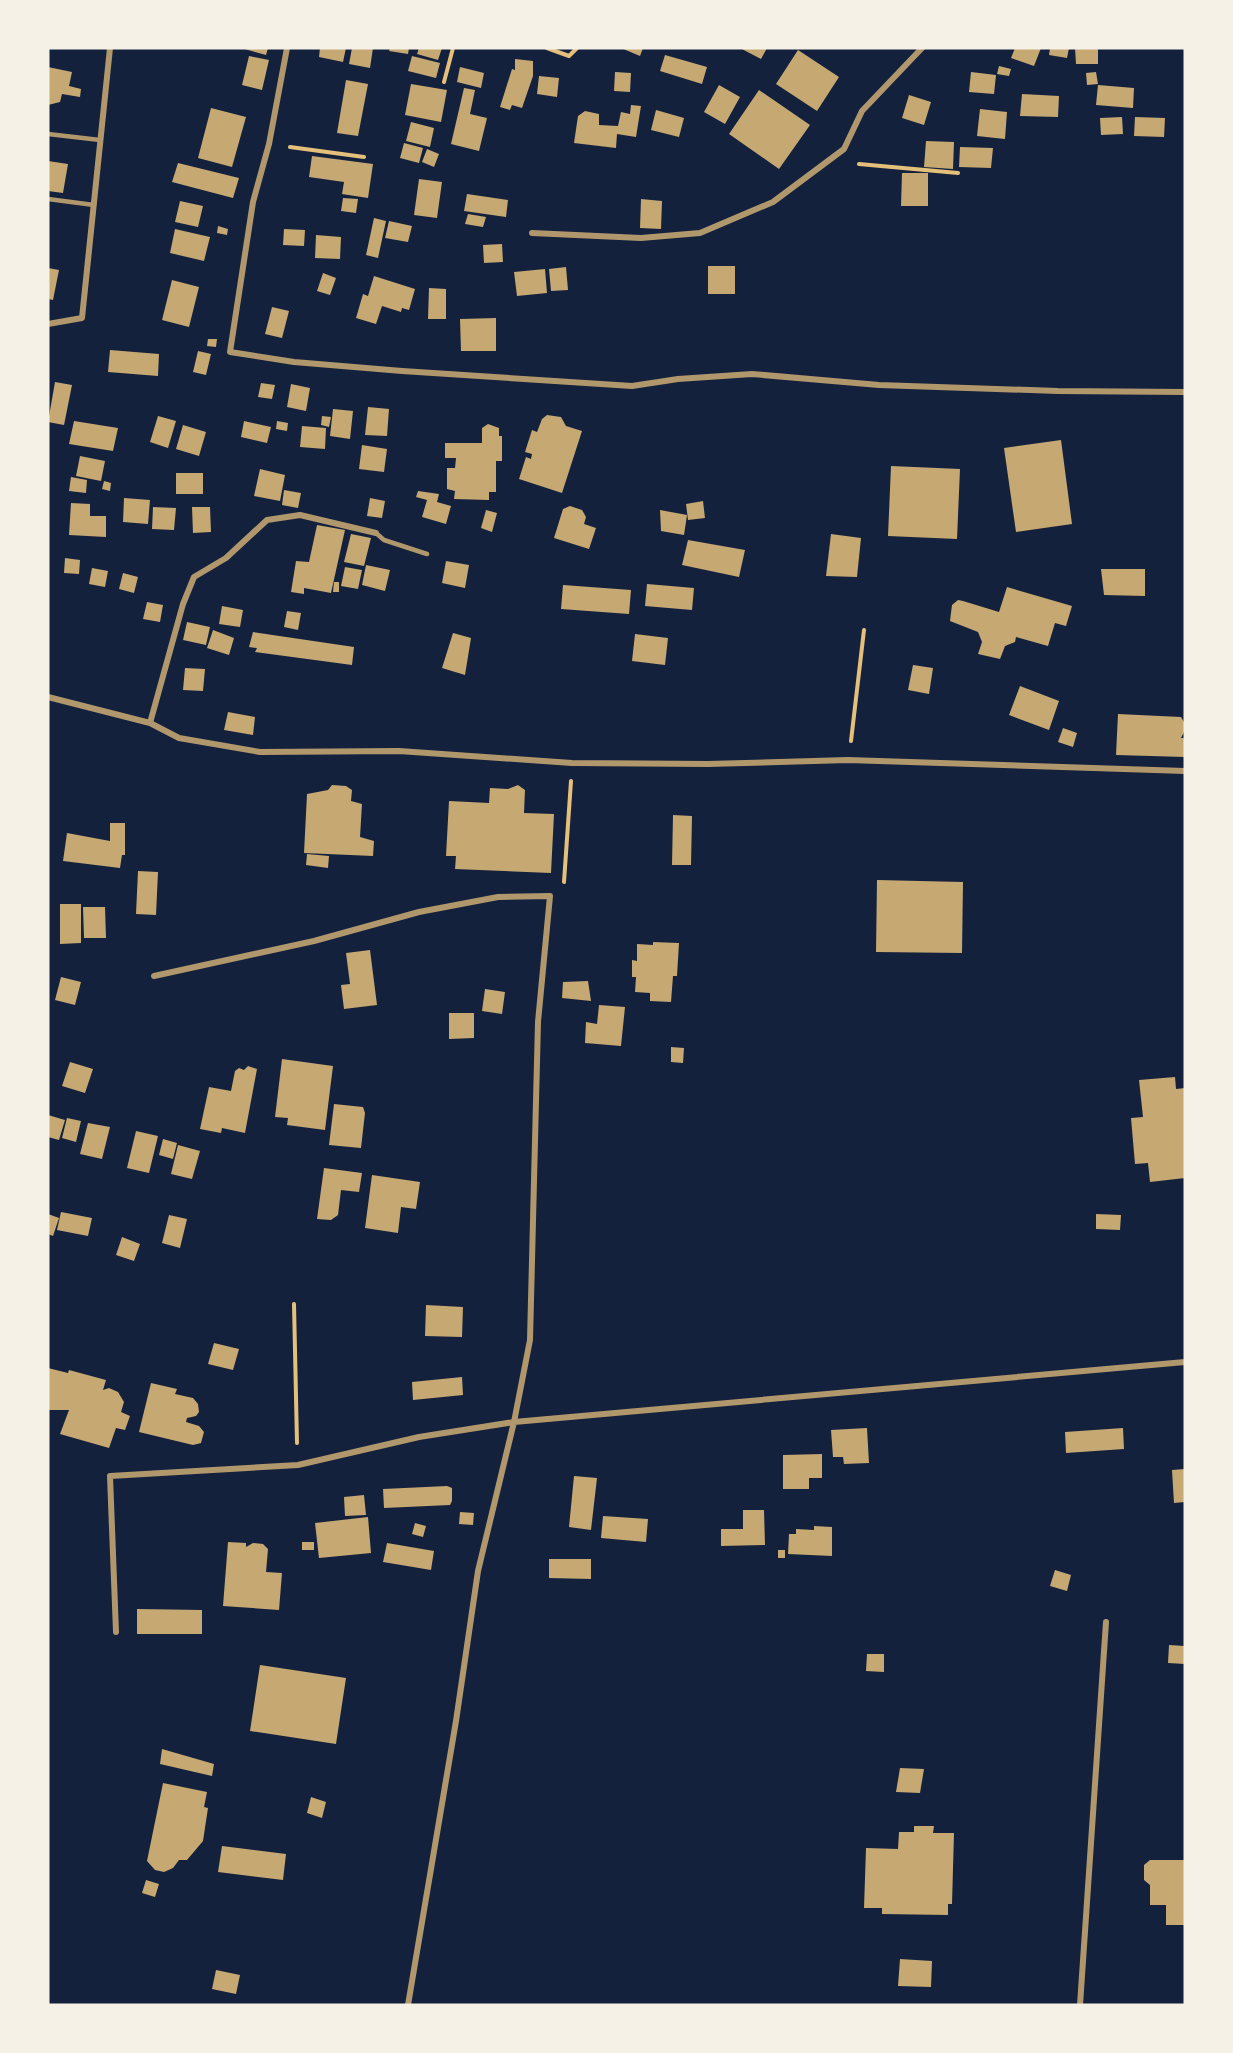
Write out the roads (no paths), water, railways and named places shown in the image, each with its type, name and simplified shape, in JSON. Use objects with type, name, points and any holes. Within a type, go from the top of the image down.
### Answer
[{"type":"street","points":[[48,324],[82,318],[110,48]]},
{"type":"street","points":[[287,48],[268,144],[253,202],[230,352],[294,362],[359,368],[512,380],[632,386],[678,379],[752,374],[879,385],[1058,391],[1185,392]]},
{"type":"street","points":[[532,232],[641,238],[700,232],[773,202],[844,149],[862,111],[922,48]]},
{"type":"street","points":[[150,723],[183,604],[194,577],[226,558],[267,520],[300,515],[376,533]]},
{"type":"street","points":[[48,697],[150,723],[179,738],[260,752],[399,751],[572,763],[708,764],[848,760],[1185,771]]},
{"type":"street","points":[[154,976],[314,941],[419,912],[498,897],[550,896],[538,1022],[530,1340],[514,1422],[478,1571],[456,1721],[408,2005]]},
{"type":"street","points":[[116,1632],[110,1476],[298,1465],[419,1437],[514,1422],[1185,1362]]},
{"type":"street","points":[[1080,2005],[1106,1622]]},
{"type":"lane","points":[[48,134],[100,140]]},
{"type":"lane","points":[[48,199],[94,205]]},
{"type":"lane","points":[[376,533],[384,540],[427,554]]}]
